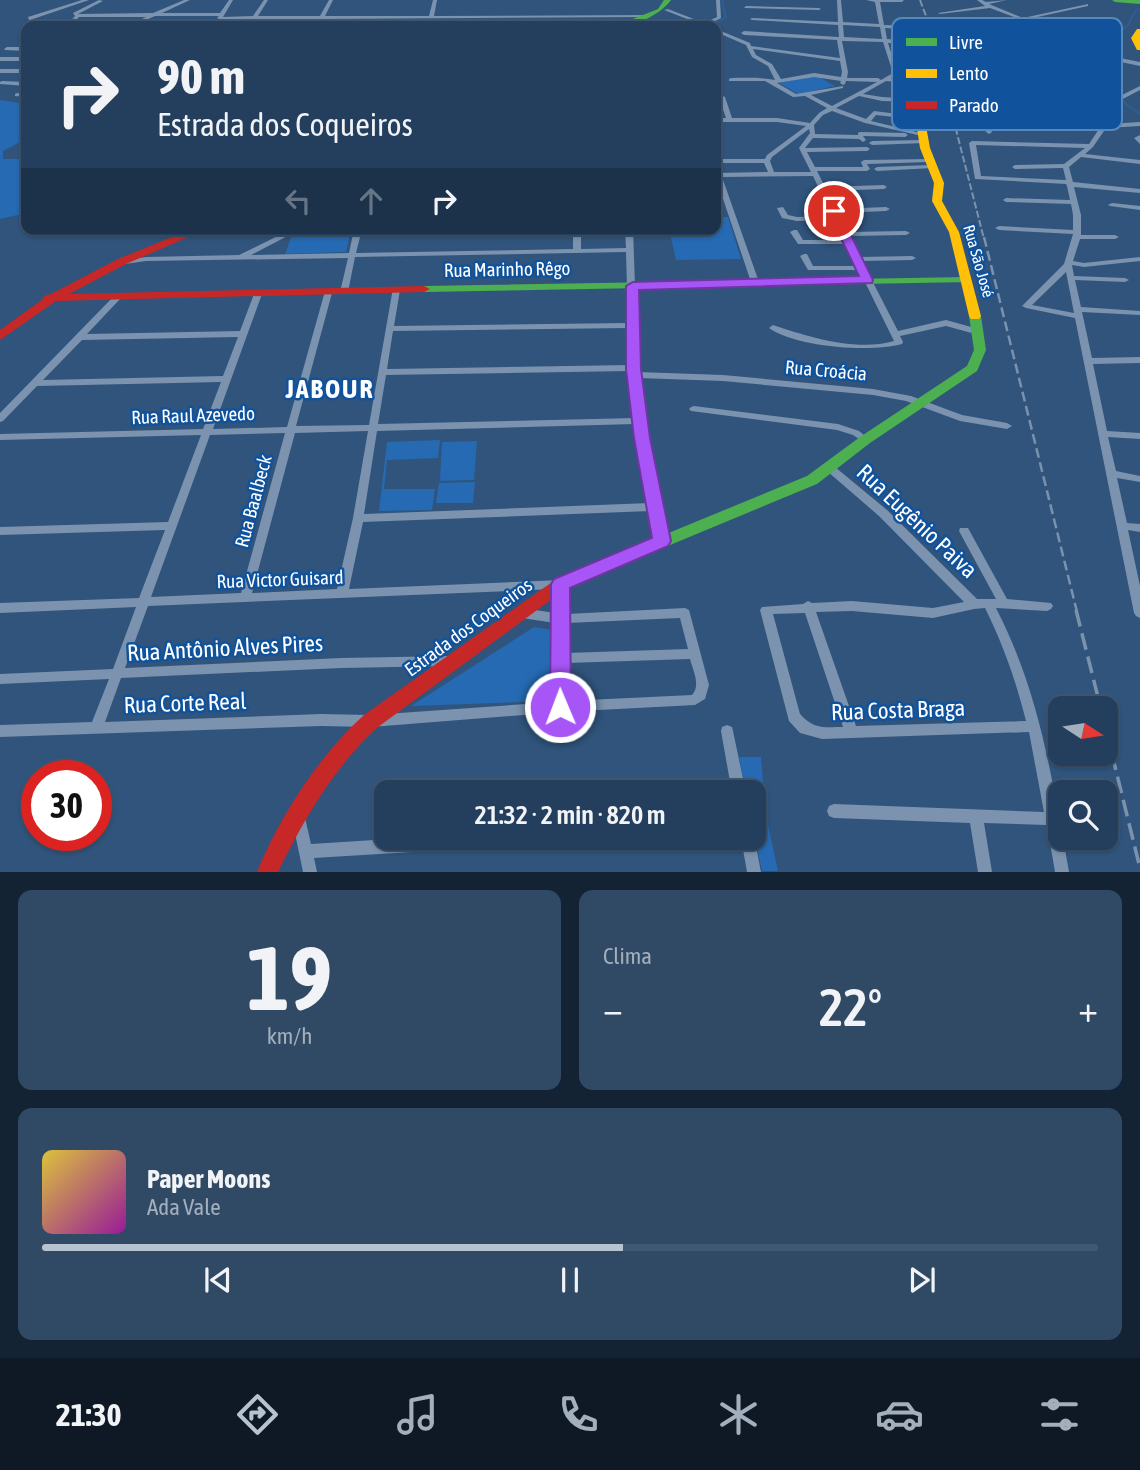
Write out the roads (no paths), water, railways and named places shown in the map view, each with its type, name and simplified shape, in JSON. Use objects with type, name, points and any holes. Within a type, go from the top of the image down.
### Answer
[{"type":"street","points":[[31,21],[30,18],[60,11],[87,0]]},
{"type":"street","points":[[140,21],[188,0]]},
{"type":"street","points":[[217,21],[231,0]]},
{"type":"street","points":[[253,21],[266,0]]},
{"type":"street","points":[[319,21],[331,0]]},
{"type":"street","points":[[431,16],[435,0]]},
{"type":"street","points":[[714,21],[719,18],[718,0]]},
{"type":"street","points":[[839,0],[844,79],[841,87]]},
{"type":"street","points":[[868,0],[902,2]]},
{"type":"street","points":[[878,0],[892,64]]},
{"type":"street","points":[[940,13],[1005,0]]},
{"type":"street","points":[[1115,0],[1140,2]]},
{"type":"street","points":[[78,16],[75,14],[101,1]]},
{"type":"street","points":[[638,21],[669,3],[697,21]]},
{"type":"street","points":[[752,19],[746,3],[819,9]]},
{"type":"street","points":[[985,4],[1020,18]]},
{"type":"street","points":[[1028,18],[1086,5]]},
{"type":"street","points":[[73,21],[78,16],[154,15],[646,18],[661,21]]},
{"type":"street","points":[[454,16],[454,21]]},
{"type":"street","points":[[636,21],[646,18]]},
{"type":"street","points":[[752,19],[892,27]]},
{"type":"street","points":[[744,33],[752,19]]},
{"type":"street","points":[[721,32],[750,47],[843,60]]},
{"type":"street","points":[[724,33],[892,41]]},
{"type":"street","points":[[750,47],[754,55],[770,65],[775,82]]},
{"type":"street","points":[[7,50],[21,50]]},
{"type":"street","points":[[0,59],[21,59]]},
{"type":"street","points":[[1122,60],[1140,64]]},
{"type":"street","points":[[0,71],[21,71]]},
{"type":"street","points":[[775,82],[822,76],[892,81]]},
{"type":"street","points":[[822,76],[855,94],[892,100]]},
{"type":"street","points":[[772,175],[768,161],[773,151],[829,109],[892,76]]},
{"type":"street","points":[[731,80],[764,79],[775,82],[792,95],[841,87]]},
{"type":"street","points":[[2,83],[21,85]]},
{"type":"street","points":[[1122,98],[1140,88]]},
{"type":"street","points":[[806,94],[829,109],[867,122],[925,149]]},
{"type":"street","points":[[721,97],[730,120]]},
{"type":"street","points":[[867,122],[876,113],[892,115]]},
{"type":"street","points":[[721,120],[777,120],[811,125]]},
{"type":"street","points":[[1122,124],[1140,124]]},
{"type":"street","points":[[773,328],[802,337],[865,345],[899,342],[803,150],[803,144],[813,130],[811,125]]},
{"type":"street","name":"Rua São José","points":[[922,130],[925,149],[939,183],[937,201],[954,232],[979,332]]},
{"type":"street","points":[[1015,167],[1066,166],[1091,146],[1101,130]]},
{"type":"street","points":[[860,134],[925,149]]},
{"type":"street","points":[[810,136],[861,137],[866,155]]},
{"type":"street","points":[[1091,146],[971,144],[978,178],[1069,183],[1140,191]]},
{"type":"street","points":[[879,149],[925,149]]},
{"type":"street","points":[[803,150],[866,155],[925,149]]},
{"type":"street","points":[[721,175],[772,175],[813,171],[866,155],[925,149]]},
{"type":"street","points":[[877,169],[925,149]]},
{"type":"street","points":[[1081,155],[1137,162],[1140,171]]},
{"type":"street","points":[[721,161],[768,161]]},
{"type":"street","points":[[1066,166],[1078,235],[1069,263],[1026,306],[1037,310],[1078,313],[1140,313]]},
{"type":"street","points":[[823,189],[878,185]]},
{"type":"street","points":[[721,186],[755,282]]},
{"type":"street","points":[[781,208],[785,216],[792,218],[885,209],[878,198]]},
{"type":"street","points":[[1006,200],[1073,202]]},
{"type":"street","points":[[1112,205],[1140,208]]},
{"type":"street","points":[[999,228],[1115,237]]},
{"type":"street","points":[[794,232],[797,240],[801,242],[849,242]]},
{"type":"street","points":[[845,234],[906,233]]},
{"type":"street","points":[[0,329],[26,307],[64,282],[108,261],[175,235]]},
{"type":"street","points":[[0,336],[48,298],[111,264],[147,254],[189,235]]},
{"type":"street","points":[[238,258],[286,235]]},
{"type":"street","points":[[344,292],[357,235]]},
{"type":"street","points":[[577,251],[578,235]]},
{"type":"street","points":[[629,235],[635,372],[640,421],[662,541]]},
{"type":"street","points":[[147,254],[238,258],[630,250]]},
{"type":"street","points":[[804,256],[811,268],[864,274]]},
{"type":"street","points":[[858,259],[912,258]]},
{"type":"street","points":[[1069,263],[1089,265],[1140,259]]},
{"type":"street","points":[[1069,263],[1073,294],[1105,434],[1140,613]]},
{"type":"street","name":"Rua Marinho Rêgo","points":[[48,298],[633,286],[755,282],[864,274],[967,280]]},
{"type":"street","points":[[1073,278],[1125,280]]},
{"type":"street","points":[[342,594],[358,519],[396,290]]},
{"type":"street","name":"Rua Baalbeck","points":[[245,598],[328,293]]},
{"type":"street","points":[[97,727],[258,294]]},
{"type":"street","points":[[0,419],[117,298]]},
{"type":"street","points":[[897,334],[946,323],[965,326],[979,332]]},
{"type":"street","points":[[390,329],[633,325]]},
{"type":"street","name":"Estrada dos Coqueiros","points":[[267,872],[297,812],[332,761],[371,722],[561,584],[798,488],[831,469],[865,440],[972,368],[980,350],[979,332]]},
{"type":"street","points":[[80,337],[242,334]]},
{"type":"street","points":[[1087,361],[1140,360]]},
{"type":"street","name":"Rua Croácia","points":[[384,372],[635,372],[734,379],[873,392],[908,398],[960,418],[1007,426]]},
{"type":"street","points":[[36,383],[225,379]]},
{"type":"street","points":[[694,409],[838,427],[856,433],[865,440]]},
{"type":"street","name":"Rua Raul Azevedo","points":[[0,437],[640,421]]},
{"type":"street","points":[[1105,434],[1140,436]]},
{"type":"street","name":"Rua Eugênio Paiva","points":[[831,469],[981,604],[1011,649],[1035,726],[1048,798]]},
{"type":"street","points":[[1112,474],[1140,479]]},
{"type":"street","points":[[358,519],[655,508]]},
{"type":"street","points":[[0,531],[172,526]]},
{"type":"street","points":[[1123,526],[1140,528]]},
{"type":"street","points":[[964,531],[1004,604]]},
{"type":"street","points":[[560,707],[561,584]]},
{"type":"street","name":"Rua Victor Guisard","points":[[0,608],[561,584]]},
{"type":"street","name":"Rua Costa Braga","points":[[1035,726],[852,733],[811,731],[794,717],[766,610],[808,606],[865,606],[923,613],[981,604],[1047,606]]},
{"type":"street","points":[[808,606],[852,733]]},
{"type":"street","points":[[522,613],[561,619],[685,613],[695,653],[559,658]]},
{"type":"street","name":"Rua Corte Real","points":[[0,731],[321,720],[371,722],[560,707],[679,702],[695,700],[701,695],[703,685],[695,653]]},
{"type":"street","name":"Rua Antônio Alves Pires","points":[[0,678],[341,663],[453,661]]},
{"type":"street","points":[[727,731],[736,780]]},
{"type":"street","points":[[834,811],[1048,820]]},
{"type":"street","points":[[297,812],[310,872]]},
{"type":"street","points":[[976,815],[985,872]]},
{"type":"street","points":[[307,851],[374,847]]},
{"type":"street","points":[[750,850],[754,872]]},
{"type":"street","name":"Rua Eugênio Paiva","points":[[1058,850],[1062,872]]},
{"type":"waterway","points":[[718,21],[726,17],[722,0]]},
{"type":"waterway","points":[[1122,30],[1128,25],[1136,10],[1140,9]]},
{"type":"waterway","points":[[1122,101],[1140,114]]},
{"type":"railway","points":[[920,0],[927,18]]},
{"type":"railway","points":[[956,130],[984,239]]},
{"type":"railway","points":[[984,237],[1077,612]]},
{"type":"railway","points":[[1076,610],[1098,696]]},
{"type":"railway","points":[[1115,766],[1140,868]]},
{"type":"district","name":"JABOUR","points":[[330,389]]}]
